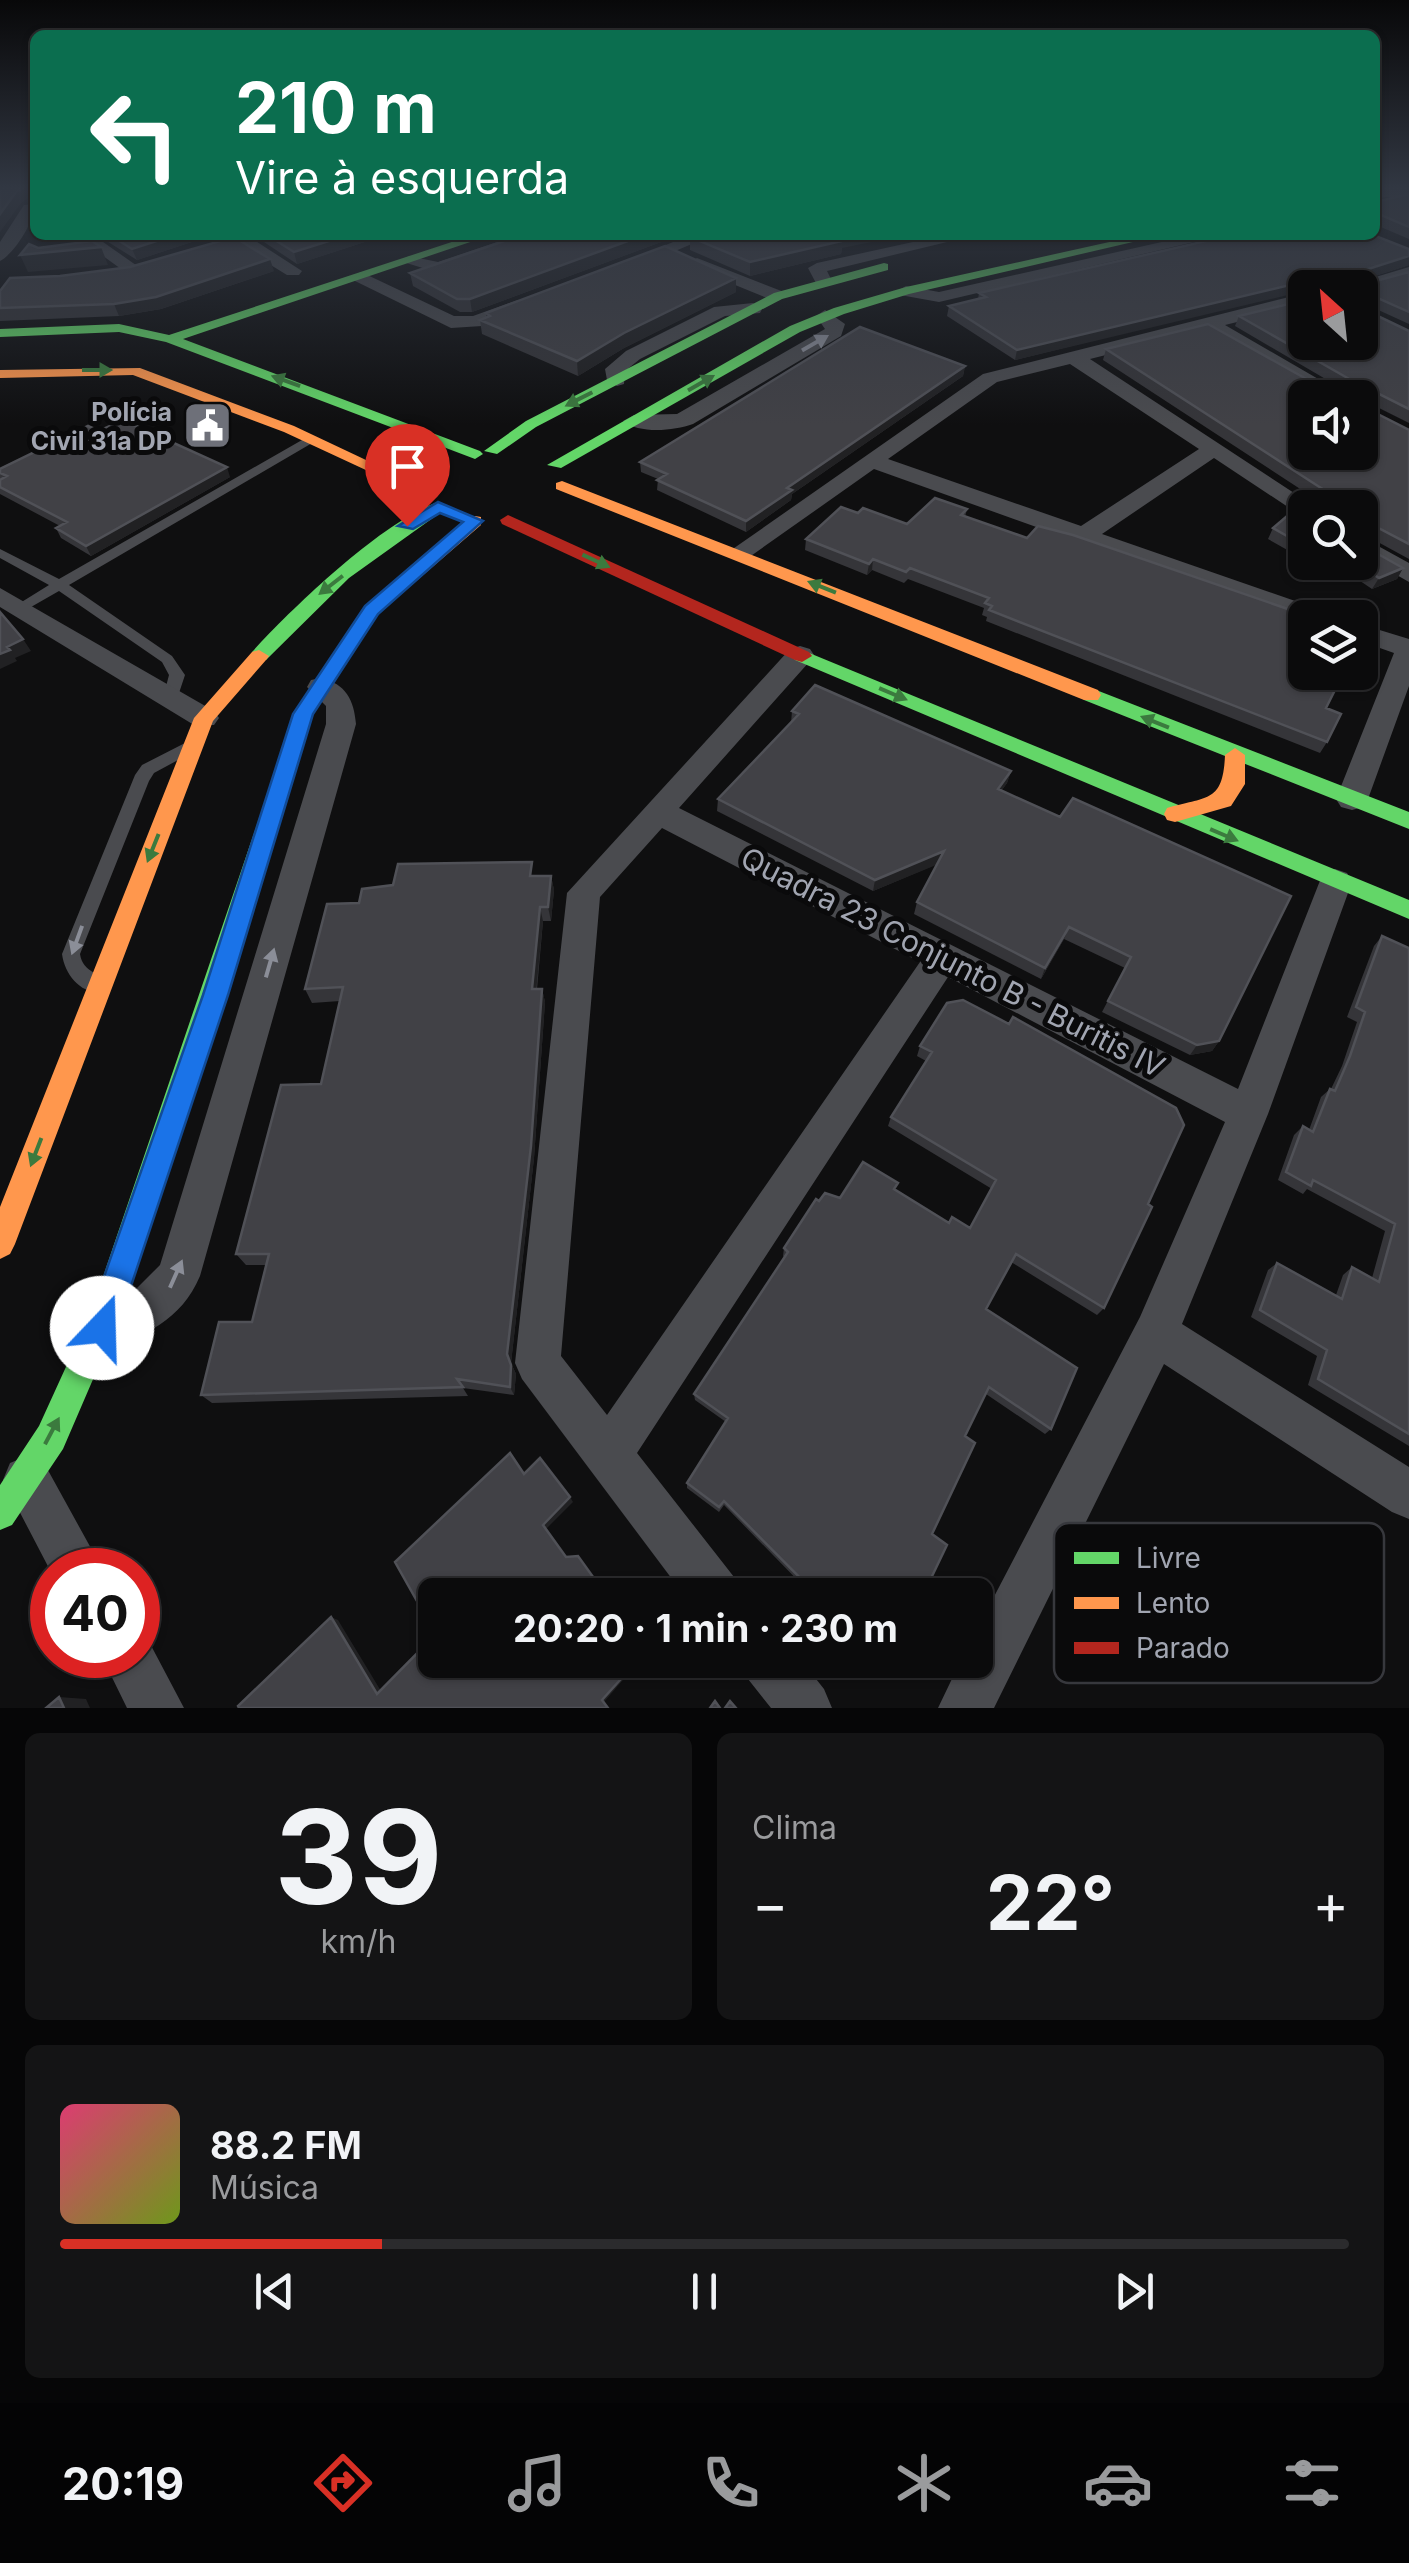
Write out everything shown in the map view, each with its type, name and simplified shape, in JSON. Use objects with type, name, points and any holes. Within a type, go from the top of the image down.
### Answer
[{"type":"street","points":[[99,275],[148,266]]},
{"type":"street","points":[[258,282],[308,266],[336,272],[336,285]]},
{"type":"street","points":[[170,339],[396,266]]},
{"type":"street","points":[[614,270],[625,266]]},
{"type":"street","points":[[704,266],[778,296]]},
{"type":"street","points":[[823,281],[817,268],[827,266]]},
{"type":"street","points":[[434,501],[432,482],[441,470],[483,452],[778,296],[890,266]]},
{"type":"street","points":[[0,374],[135,372],[289,428],[475,521],[508,520],[545,507],[559,476],[634,421],[795,329],[906,290],[1016,266]]},
{"type":"street","points":[[906,290],[939,297],[1079,266]]},
{"type":"street","points":[[1378,280],[1409,272]]},
{"type":"street","points":[[362,277],[452,322],[475,322],[544,296]]},
{"type":"street","points":[[739,553],[990,378],[1288,303]]},
{"type":"street","points":[[119,328],[154,316]]},
{"type":"street","points":[[1209,324],[1309,380]]},
{"type":"street","points":[[0,333],[119,328],[170,339],[483,452],[529,453],[559,476],[739,553],[1235,755],[1409,821]]},
{"type":"street","points":[[1074,357],[1288,497]]},
{"type":"street","points":[[0,390],[54,371]]},
{"type":"street","points":[[289,428],[329,415],[335,408],[334,399]]},
{"type":"street","points":[[1084,534],[1213,449]]},
{"type":"street","points":[[872,460],[1288,607]]},
{"type":"street","points":[[0,1244],[199,731],[299,610],[434,501]]},
{"type":"street","points":[[508,520],[800,655],[1409,910]]},
{"type":"street","points":[[59,1548],[14,1496],[92,1355],[102,1328],[216,995],[303,714],[372,610],[475,521]]},
{"type":"street","points":[[1378,554],[1409,574]]},
{"type":"street","points":[[10,602],[171,698],[199,731]]},
{"type":"street","points":[[1352,799],[1409,649],[1378,638]]},
{"type":"street","points":[[703,1578],[538,1364],[584,893],[800,655]]},
{"type":"street","points":[[102,1328],[147,1312],[162,1300],[178,1276],[341,724],[340,703],[321,686]]},
{"type":"street","points":[[1175,814],[1202,810],[1228,796],[1238,782],[1235,755]]},
{"type":"street","name":"Quadra 23 Conjunto B - Buritis IV","points":[[657,811],[1248,1114]]},
{"type":"street","points":[[1060,1523],[1156,1333],[1248,1114],[1335,882]]},
{"type":"street","points":[[608,1457],[944,955]]},
{"type":"street","points":[[1156,1333],[1409,1495]]},
{"type":"street","points":[[966,1708],[1054,1534]]},
{"type":"street","points":[[140,1678],[157,1708]]},
{"type":"street","points":[[782,1678],[805,1708]]},
{"type":"lane","points":[[10,602],[59,586],[313,439]]},
{"type":"lane","points":[[0,553],[59,586],[167,659],[177,675],[171,698]]},
{"type":"lane","points":[[99,986],[80,977],[71,966],[71,954],[140,779],[199,731]]},
{"type":"building","points":[[250,266],[156,297],[114,304],[0,308],[0,291],[10,278],[130,267]]},
{"type":"building","points":[[431,266],[561,266],[470,299],[457,299],[410,273]]},
{"type":"building","points":[[612,266],[709,266],[736,278],[624,333],[577,361],[480,320],[490,316],[486,313]]},
{"type":"building","points":[[1098,266],[1379,266],[1365,270],[1288,270],[1288,285],[1017,350],[949,306],[986,297],[979,293]]},
{"type":"building","points":[[1409,272],[1409,312],[1378,298],[1378,280]]},
{"type":"building","points":[[1288,304],[1288,344],[1239,316]]},
{"type":"building","points":[[1378,316],[1409,331],[1409,409],[1378,394],[1378,380],[1351,380],[1316,360],[1378,360]]},
{"type":"building","points":[[1208,324],[1308,380],[1288,380],[1288,467],[1106,349]]},
{"type":"building","points":[[860,327],[965,366],[787,488],[792,490],[746,521],[657,480],[667,474],[640,462]]},
{"type":"building","points":[[1378,414],[1409,430],[1409,544],[1378,528],[1378,490],[1318,490],[1321,488],[1293,470],[1378,470]]},
{"type":"building","points":[[123,420],[227,467],[86,546],[56,528],[67,522],[0,487],[0,480],[7,476],[0,469],[88,426],[99,431]]},
{"type":"building","points":[[935,498],[967,509],[961,515],[1027,538],[1038,526],[1073,535],[1288,609],[1288,690],[1335,690],[1326,708],[1341,714],[1327,742],[989,610],[992,606],[985,603],[989,598],[910,568],[906,572],[873,559],[869,564],[806,539],[841,507],[858,513],[863,508],[907,524]]},
{"type":"building","points":[[1288,515],[1288,536],[1273,528]]},
{"type":"building","points":[[1378,554],[1403,568],[1379,578]]},
{"type":"building","points":[[0,612],[23,639],[0,654]]},
{"type":"building","points":[[815,685],[1011,771],[998,789],[1060,817],[1073,798],[1291,896],[1219,1041],[1197,1045],[1108,1001],[1131,957],[1069,927],[1045,968],[917,902],[944,851],[875,880],[718,799],[799,714],[792,711]]},
{"type":"building","points":[[532,862],[530,876],[551,876],[548,907],[540,907],[532,989],[542,989],[531,1146],[507,1354],[510,1387],[457,1379],[463,1387],[201,1395],[219,1322],[252,1322],[269,1254],[236,1254],[281,1085],[321,1084],[343,987],[305,989],[327,904],[359,903],[362,889],[393,885],[398,864]]},
{"type":"building","points":[[1382,936],[1409,948],[1409,1434],[1318,1379],[1327,1350],[1260,1310],[1277,1263],[1342,1299],[1352,1267],[1379,1282],[1395,1224],[1313,1180],[1311,1186],[1286,1172],[1303,1126],[1313,1132],[1330,1089],[1335,1091],[1350,1056],[1365,1012],[1356,1007]]},
{"type":"building","points":[[963,1000],[1009,1024],[1013,1017],[1176,1108],[1184,1125],[1148,1204],[1152,1207],[1104,1308],[1016,1254],[986,1309],[1077,1368],[1051,1429],[989,1387],[965,1436],[975,1443],[932,1534],[947,1545],[931,1578],[800,1578],[724,1501],[719,1507],[687,1483],[728,1418],[694,1394],[788,1252],[784,1248],[816,1199],[819,1201],[825,1193],[840,1198],[863,1162],[898,1183],[894,1189],[949,1223],[952,1217],[970,1228],[996,1180],[891,1117],[932,1052],[920,1046],[947,1003]]},
{"type":"building","points":[[510,1453],[524,1474],[540,1458],[570,1497],[543,1525],[566,1557],[578,1556],[594,1578],[418,1578],[418,1603],[395,1562]]},
{"type":"building","points":[[331,1617],[377,1694],[418,1652],[418,1678],[622,1678],[602,1700],[608,1708],[238,1706]]},
{"type":"building","points":[[59,1697],[64,1708],[46,1708]]},
{"type":"traffic: fast","points":[[170,339],[392,266]]},
{"type":"traffic: fast","points":[[555,465],[795,329],[906,291],[1019,266]]},
{"type":"traffic: fast","points":[[492,451],[531,424],[778,296],[884,267]]},
{"type":"traffic: fast","points":[[0,333],[119,328],[170,339],[475,454]]},
{"type":"traffic: fast","points":[[259,656],[343,575],[438,507]]},
{"type":"traffic: fast","points":[[802,656],[1409,910]]},
{"type":"traffic: fast","points":[[1091,695],[1409,821]]},
{"type":"traffic: fast","points":[[0,1513],[51,1437],[107,1312],[293,748]]},
{"type":"traffic: slow","points":[[0,374],[135,371],[289,429],[430,494]]},
{"type":"traffic: slow","points":[[562,486],[1091,695]]},
{"type":"traffic: slow","points":[[293,748],[303,714],[371,610],[475,521]]},
{"type":"traffic: slow","points":[[0,1244],[204,718],[259,656]]},
{"type":"traffic: slow","points":[[1175,814],[1223,800],[1234,784],[1235,755]]},
{"type":"traffic: jam","points":[[508,520],[802,656]]},
{"type":"place","name":"Polícia Civil 31a DP","points":[[207,426]]},
{"type":"route","points":[[102,1328],[216,995],[303,714],[372,610],[475,521],[448,514],[438,507],[407,526]]}]
